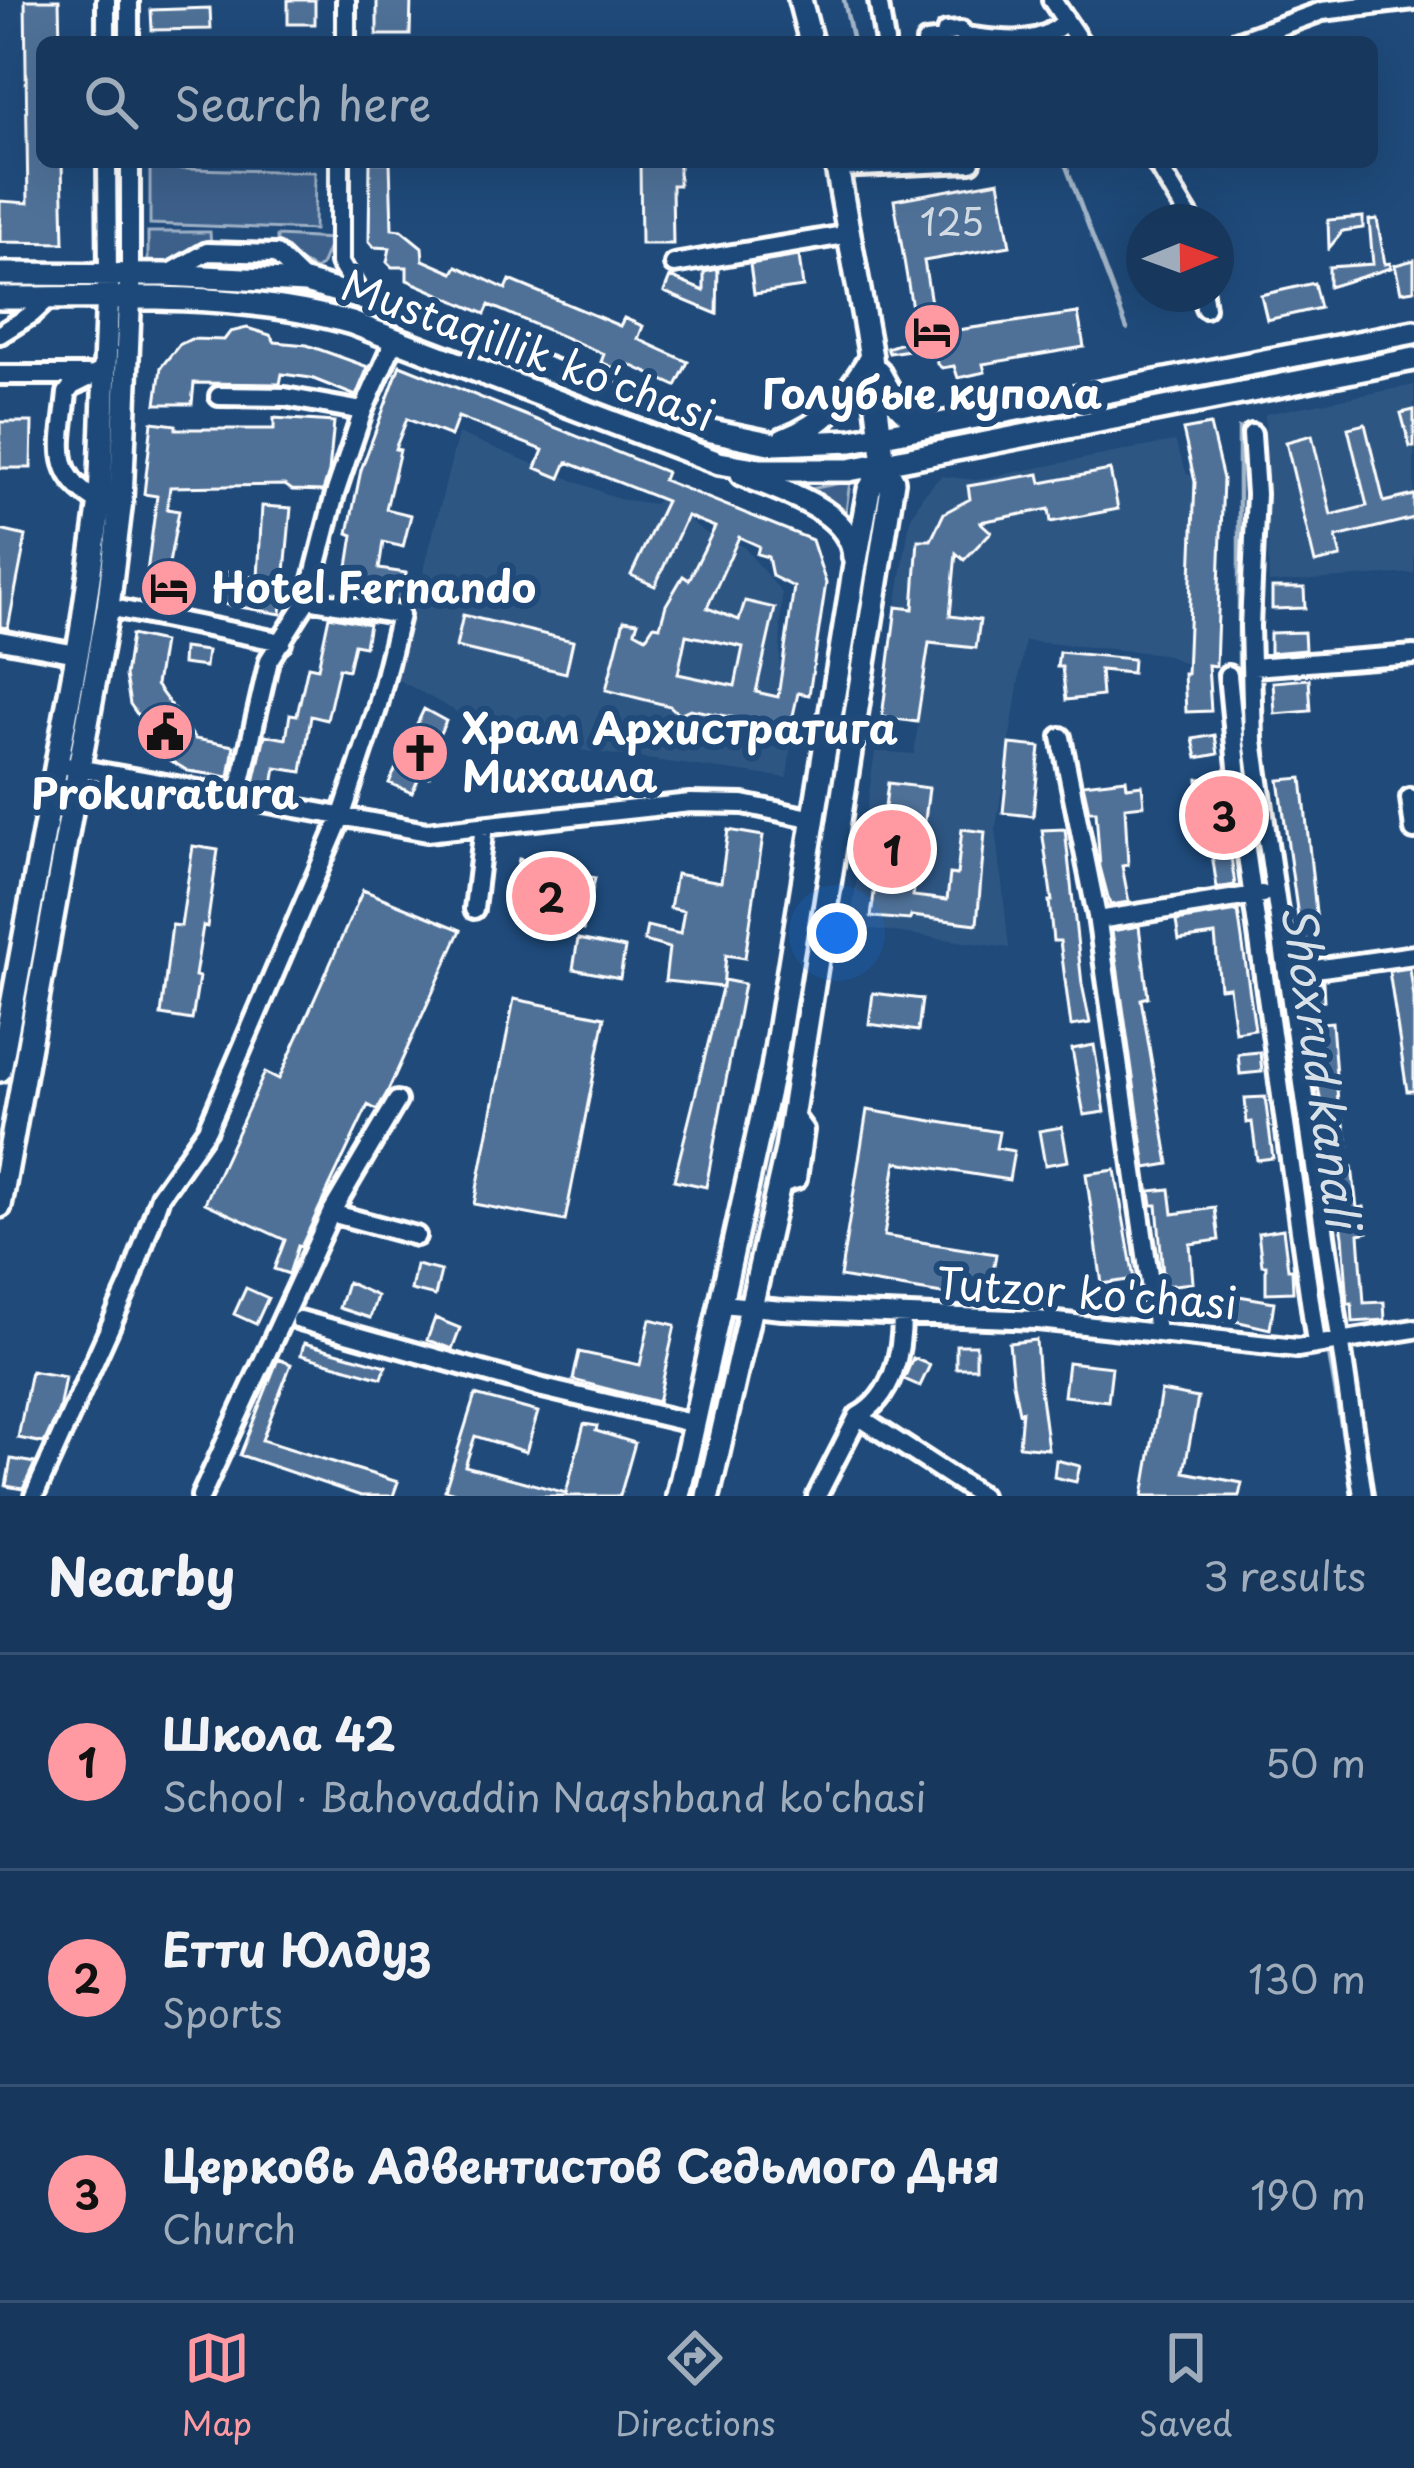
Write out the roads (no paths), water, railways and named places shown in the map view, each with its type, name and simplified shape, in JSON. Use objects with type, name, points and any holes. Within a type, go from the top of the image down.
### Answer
[{"type":"main road","points":[[800,0],[809,36]]},
{"type":"main road","points":[[708,1496],[793,1115],[893,482],[884,464],[871,357],[837,168]]},
{"type":"main road","name":"Mustaqillik ko'chasi","points":[[0,274],[305,282],[362,298],[675,420],[774,444],[818,445],[880,436],[1414,332]]},
{"type":"main road","points":[[66,765],[109,608],[121,500],[119,274]]},
{"type":"main road","name":"Mustaqillik ko'chasi","points":[[0,298],[277,306],[314,312],[719,463],[784,471],[884,464],[1414,359]]},
{"type":"main road","points":[[0,1206],[100,503],[100,372],[119,300]]},
{"type":"main road","points":[[871,357],[896,404],[921,423],[935,425]]},
{"type":"main road","points":[[774,444],[814,428],[828,416],[842,403],[871,357]]},
{"type":"main road","points":[[719,463],[833,517],[854,549],[854,571]]},
{"type":"main road","points":[[678,1496],[773,1069],[869,490],[884,464]]},
{"type":"main road","points":[[0,1070],[29,977]]},
{"type":"street","points":[[106,0],[106,36]]},
{"type":"street","points":[[129,0],[130,36]]},
{"type":"street","points":[[346,0],[346,36]]},
{"type":"street","points":[[878,0],[884,36]]},
{"type":"street","points":[[1052,0],[1076,36]]},
{"type":"street","points":[[1254,36],[1322,11],[1414,0]]},
{"type":"street","points":[[1044,36],[1066,21]]},
{"type":"street","points":[[945,36],[946,32],[984,36]]},
{"type":"street","points":[[108,168],[119,274]]},
{"type":"street","points":[[119,274],[129,168]]},
{"type":"street","points":[[340,168],[340,263],[362,298]]},
{"type":"street","points":[[1160,168],[1181,204]]},
{"type":"street","points":[[674,263],[850,234]]},
{"type":"street","points":[[0,334],[49,298]]},
{"type":"street","points":[[238,795],[269,660],[308,599],[334,494],[395,339]]},
{"type":"street","points":[[0,375],[100,372]]},
{"type":"street","points":[[100,372],[67,393],[62,452],[64,472],[76,490],[100,503]]},
{"type":"street","points":[[219,396],[285,397],[363,411]]},
{"type":"street","points":[[1252,434],[1256,494],[1250,626],[1253,740],[1363,1496]]},
{"type":"street","points":[[34,1496],[131,1280],[160,1196],[207,1129],[342,815],[377,709],[400,615],[308,599]]},
{"type":"street","points":[[109,608],[282,642]]},
{"type":"street","points":[[0,640],[77,654]]},
{"type":"street","points":[[1253,667],[1414,655]]},
{"type":"street","points":[[1228,675],[1253,896],[1316,1343]]},
{"type":"street","points":[[1061,737],[1098,920],[1157,1331]]},
{"type":"street","points":[[66,765],[427,832],[690,803],[743,804],[814,819]]},
{"type":"street","points":[[1410,798],[1414,830]]},
{"type":"street","points":[[474,909],[484,826]]},
{"type":"street","points":[[1098,920],[1275,892]]},
{"type":"street","points":[[1287,973],[1414,955]]},
{"type":"street","points":[[201,1496],[331,1213],[397,1101]]},
{"type":"street","points":[[331,1213],[416,1236]]},
{"type":"street","name":"Tutzor ko'chasi","points":[[722,1304],[1038,1320],[1297,1348],[1414,1329]]},
{"type":"street","points":[[817,1496],[858,1416],[875,1407],[889,1382],[899,1354],[902,1316]]},
{"type":"street","points":[[300,1320],[543,1388],[695,1424]]},
{"type":"street","points":[[858,1416],[981,1496]]},
{"type":"waterway","name":"Shoxrud kanali","points":[[844,0],[852,36]]},
{"type":"waterway","name":"Shoxrud kanali","points":[[1067,168],[1127,329]]},
{"type":"waterway","name":"Shoxrud kanali","points":[[1239,428],[1239,707]]},
{"type":"waterway","name":"Shoxrud kanali","points":[[1246,778],[1326,1337]]},
{"type":"waterway","name":"Shoxrud kanali","points":[[1328,1348],[1353,1496]]},
{"type":"place","name":"Голубые купола","points":[[932,332]]},
{"type":"place","name":"Hotel Fernando","points":[[169,588]]},
{"type":"place","name":"Prokuratura","points":[[165,732]]},
{"type":"place","name":"Храм Архистратига Михаила","points":[[420,753]]},
{"type":"place","name":"Церковь Адвентистов Седьмого Дня","points":[[1224,815]]},
{"type":"place","name":"Школа 42","points":[[892,849]]},
{"type":"place","name":"Етти Юлдуз","points":[[551,896]]}]
